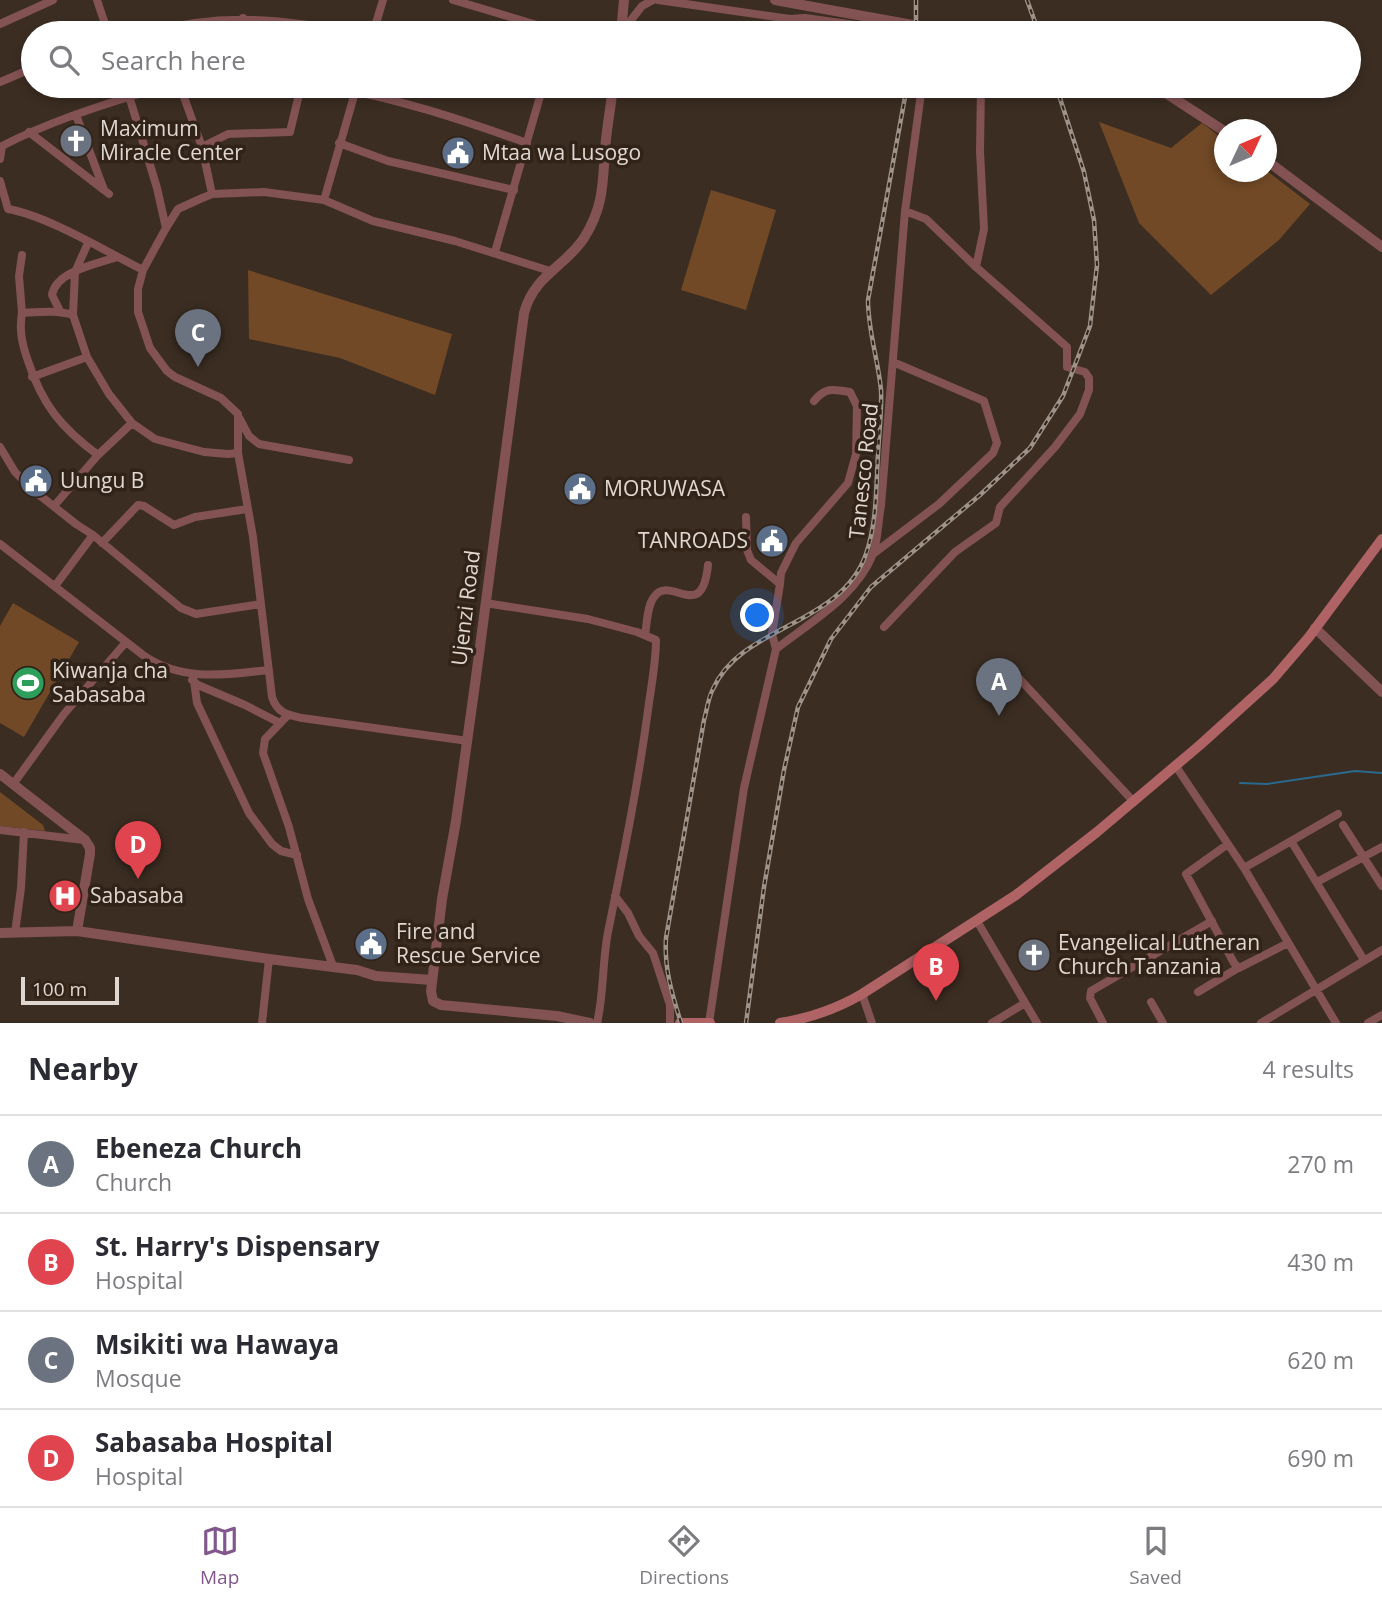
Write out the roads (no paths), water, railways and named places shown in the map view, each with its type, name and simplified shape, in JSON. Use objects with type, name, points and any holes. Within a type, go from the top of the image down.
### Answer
[{"type":"main road","points":[[780,1023],[797,1022],[827,1012],[862,994],[977,921],[1044,874],[1134,802],[1273,679],[1382,539]]},
{"type":"main road","points":[[680,1023],[710,1023]]},
{"type":"street","points":[[0,24],[31,4],[53,0]]},
{"type":"street","points":[[97,0],[104,21]]},
{"type":"street","points":[[377,21],[383,0]]},
{"type":"street","points":[[453,0],[523,21]]},
{"type":"street","points":[[488,10],[492,0]]},
{"type":"street","points":[[630,21],[642,6],[653,0]]},
{"type":"street","points":[[658,0],[790,19],[831,21]]},
{"type":"street","points":[[775,0],[873,21]]},
{"type":"street","points":[[621,3],[621,21]]},
{"type":"street","points":[[224,21],[243,18],[275,21]]},
{"type":"street","points":[[0,82],[21,73]]},
{"type":"street","points":[[0,159],[1,144],[124,98]]},
{"type":"street","points":[[131,98],[166,228]]},
{"type":"street","points":[[184,98],[202,147],[212,194]]},
{"type":"street","points":[[202,147],[228,134],[290,132],[298,98]]},
{"type":"street","points":[[324,200],[353,98]]},
{"type":"street","points":[[390,98],[527,143]]},
{"type":"street","points":[[495,252],[540,98]]},
{"type":"street","name":"Ujenzi Road","points":[[432,980],[442,899],[468,741],[524,313],[528,297],[582,242],[594,221],[602,200],[611,98]]},
{"type":"street","name":"Tanesco Road","points":[[776,649],[832,607],[855,583],[873,554],[881,506],[905,211],[920,98]]},
{"type":"street","points":[[976,267],[984,229],[980,151],[981,98]]},
{"type":"street","points":[[1173,98],[1214,124]]},
{"type":"street","points":[[29,132],[107,192],[76,115]]},
{"type":"street","points":[[339,143],[388,161],[514,190]]},
{"type":"street","points":[[1277,168],[1382,247]]},
{"type":"street","points":[[0,181],[3,207],[64,229],[143,270]]},
{"type":"street","points":[[349,460],[259,444],[249,436],[238,414],[221,398],[172,375],[150,348],[138,312],[138,289],[143,270],[178,209],[212,194],[264,192],[324,200],[373,220],[495,252],[551,271]]},
{"type":"street","points":[[884,627],[955,552],[996,523],[1000,507],[1055,447],[1080,414],[1088,396],[1089,378],[1085,372],[1066,366],[1067,347],[926,219],[905,211]]},
{"type":"street","points":[[88,243],[75,272],[73,315],[87,357],[109,394],[132,423],[148,436],[219,454],[238,453]]},
{"type":"street","points":[[22,255],[19,276],[22,313],[20,332],[32,377],[52,413],[80,442],[98,455]]},
{"type":"street","points":[[60,311],[52,297],[52,290],[61,280],[117,257]]},
{"type":"street","points":[[22,313],[60,311],[73,315]]},
{"type":"street","points":[[32,377],[87,357]]},
{"type":"street","points":[[873,554],[939,504],[993,453],[997,443],[984,401],[893,362]]},
{"type":"street","points":[[710,1023],[744,788],[776,649],[772,634],[781,573],[796,543],[848,483],[856,454],[857,406],[850,392],[821,392],[814,401]]},
{"type":"street","points":[[238,414],[238,453],[253,537],[274,704],[288,715],[468,741]]},
{"type":"street","points":[[54,506],[98,455],[132,423]]},
{"type":"street","points":[[0,447],[9,465],[21,479],[102,542],[168,599],[190,612],[261,604]]},
{"type":"street","points":[[102,542],[138,505],[144,506],[174,526],[195,517],[247,509]]},
{"type":"street","points":[[746,517],[747,550],[751,560],[780,584]]},
{"type":"street","points":[[55,586],[93,536]]},
{"type":"street","points":[[0,544],[150,660],[185,674],[280,723]]},
{"type":"street","points":[[645,635],[653,597],[670,591],[692,595],[700,593],[706,585],[708,565]]},
{"type":"street","points":[[485,603],[588,619],[656,640],[644,740],[602,970],[602,1003],[597,1023]]},
{"type":"street","points":[[1315,628],[1382,692]]},
{"type":"street","points":[[13,783],[64,714],[126,642]]},
{"type":"street","points":[[185,674],[213,676],[268,670]]},
{"type":"street","points":[[1014,673],[1134,802]]},
{"type":"street","points":[[194,681],[197,703],[249,814],[272,844],[281,851],[297,855]]},
{"type":"street","points":[[288,715],[265,739],[263,754],[297,855],[308,899],[333,966]]},
{"type":"street","points":[[1175,765],[1244,868],[1336,1023]]},
{"type":"street","points":[[0,774],[85,840],[90,848],[77,931]]},
{"type":"street","points":[[1244,868],[1338,814]]},
{"type":"street","points":[[1343,825],[1382,886]]},
{"type":"street","points":[[0,830],[85,840]]},
{"type":"street","points":[[15,933],[24,832]]},
{"type":"street","points":[[1291,841],[1364,960]]},
{"type":"street","points":[[1228,844],[1186,872],[1186,877],[1238,968]]},
{"type":"street","points":[[1317,882],[1382,847]]},
{"type":"street","points":[[615,896],[628,913],[639,936],[653,953],[668,997],[670,1023]]},
{"type":"street","points":[[977,921],[1037,1023]]},
{"type":"street","points":[[1103,1023],[1090,998],[1091,990],[1212,921]]},
{"type":"street","points":[[0,933],[77,931],[333,966],[376,976],[432,980],[433,1001],[441,1005],[557,1016],[590,1023]]},
{"type":"street","points":[[1198,992],[1288,943]]},
{"type":"street","points":[[1261,1023],[1382,950]]},
{"type":"street","points":[[262,1023],[269,959]]},
{"type":"street","points":[[862,994],[872,1023]]},
{"type":"street","points":[[1151,1002],[1163,1023]]},
{"type":"street","points":[[992,1023],[1026,1003]]},
{"type":"street","points":[[1368,1023],[1382,1014]]},
{"type":"waterway","points":[[1240,783],[1267,784],[1355,771],[1382,773]]},
{"type":"railway","points":[[916,0],[916,21]]},
{"type":"railway","points":[[1027,0],[1035,21]]},
{"type":"railway","points":[[681,1023],[667,970],[666,938],[711,693],[727,668],[745,651],[835,596],[853,578],[870,542],[875,505],[881,398],[868,300],[905,98]]},
{"type":"railway","points":[[746,1023],[764,887],[784,770],[798,707],[831,639],[871,587],[980,495],[1030,448],[1063,396],[1090,326],[1097,265],[1094,220],[1084,172],[1060,98]]},
{"type":"place","name":"Maximum Miracle Center","points":[[76,141]]},
{"type":"place","name":"Mtaa wa Lusogo","points":[[458,153]]},
{"type":"place","name":"Msikiti wa Hawaya","points":[[198,367]]},
{"type":"place","name":"Uungu B","points":[[36,481]]},
{"type":"place","name":"MORUWASA","points":[[580,489]]},
{"type":"place","name":"TANROADS","points":[[772,541]]},
{"type":"place","name":"Kiwanja cha Sabasaba","points":[[28,683]]},
{"type":"place","name":"Ebeneza Church","points":[[999,716]]},
{"type":"place","name":"Sabasaba Hospital","points":[[138,879]]},
{"type":"place","name":"Sabasaba","points":[[65,896]]},
{"type":"place","name":"Fire and Rescue Service","points":[[371,944]]},
{"type":"place","name":"Evangelical Lutheran Church Tanzania","points":[[1034,955]]},
{"type":"place","name":"St. Harry's Dispensary","points":[[936,1001]]}]
